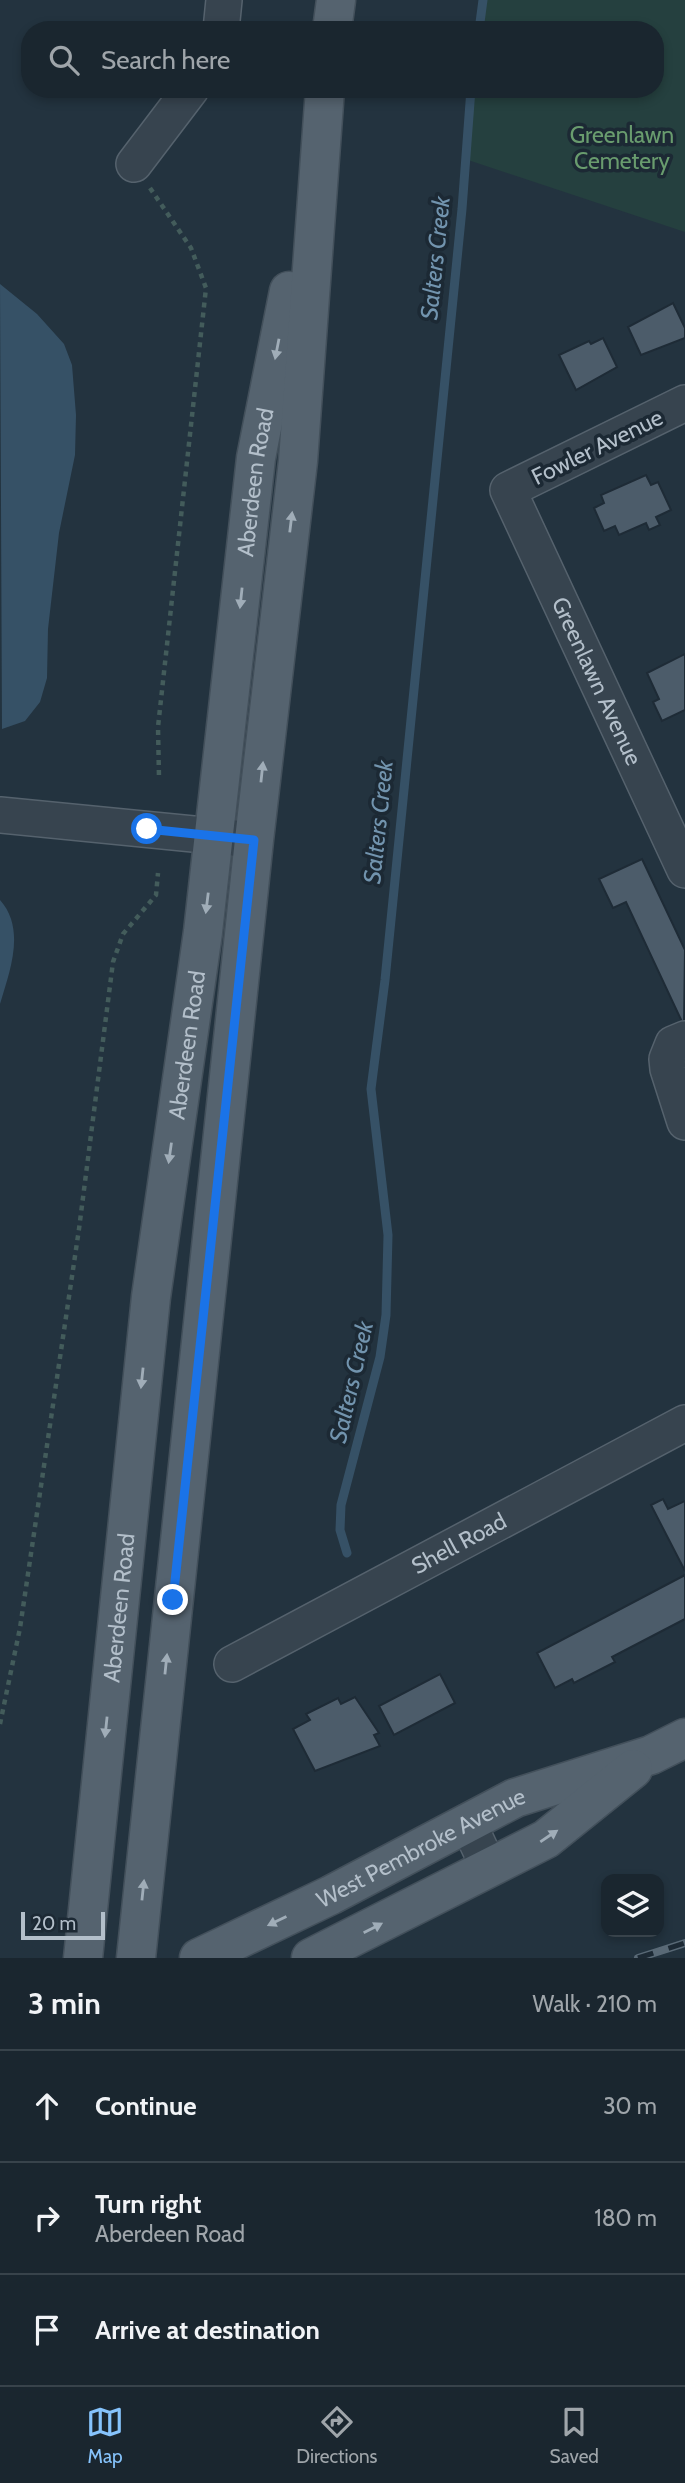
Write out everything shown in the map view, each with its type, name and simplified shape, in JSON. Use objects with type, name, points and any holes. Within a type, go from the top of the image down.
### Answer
[{"type":"main road","points":[[333,21],[336,0]]},
{"type":"main road","name":"Aberdeen Road","points":[[136,1958],[254,840],[298,461],[324,98]]},
{"type":"main road","name":"Aberdeen Road","points":[[83,1958],[151,1297],[215,835],[256,458],[319,138]]},
{"type":"main road","name":"West Pembroke Avenue","points":[[199,1958],[331,1895],[515,1798],[652,1755],[685,1738]]},
{"type":"main road","name":"West Pembroke Avenue","points":[[311,1958],[546,1839],[652,1755]]},
{"type":"street","points":[[222,21],[224,0]]},
{"type":"street","points":[[134,164],[184,98]]},
{"type":"street","name":"Fowler Avenue","points":[[508,490],[685,403]]},
{"type":"street","name":"Greenlawn Avenue","points":[[508,490],[685,870]]},
{"type":"street","points":[[0,815],[254,840]]},
{"type":"street","points":[[685,1039],[673,1044],[667,1059],[685,1122]]},
{"type":"street","name":"Shell Road","points":[[232,1664],[685,1423]]},
{"type":"street","points":[[468,1823],[489,1868]]},
{"type":"path","points":[[134,164],[191,248],[206,288],[158,727],[159,778]]},
{"type":"path","points":[[0,1724],[20,1628],[75,1256],[113,962],[123,934],[156,895],[158,873]]},
{"type":"green space","name":"Greenlawn Cemetery","points":[[483,0],[685,0],[685,232],[465,159],[470,98],[664,98],[664,21],[480,21]]},
{"type":"water","points":[[0,284],[37,314],[64,344],[72,365],[76,415],[75,455],[59,533],[48,629],[47,678],[40,702],[25,721],[2,729]]},
{"type":"water","points":[[0,900],[8,911],[14,937],[11,964],[0,1004]]},
{"type":"building","points":[[673,303],[685,328],[685,338],[641,355],[628,327]]},
{"type":"building","points":[[603,338],[617,367],[576,390],[559,355],[589,341],[591,344]]},
{"type":"building","points":[[646,475],[651,485],[658,482],[671,510],[656,517],[660,525],[649,530],[646,523],[619,535],[615,526],[604,531],[594,508],[604,503],[601,495]]},
{"type":"building","points":[[685,654],[685,710],[662,721],[653,702],[659,699],[647,673]]},
{"type":"building","points":[[642,859],[685,950],[684,1026],[626,902],[613,908],[599,879]]},
{"type":"building","points":[[663,1499],[668,1509],[685,1501],[685,1571],[651,1505]]},
{"type":"building","points":[[685,1575],[685,1619],[612,1657],[615,1662],[574,1683],[572,1679],[555,1688],[537,1653]]},
{"type":"building","points":[[440,1674],[455,1703],[394,1735],[379,1706]]},
{"type":"building","points":[[355,1697],[379,1733],[374,1735],[380,1746],[315,1771],[293,1729],[310,1720],[306,1714],[338,1698],[341,1704]]},
{"type":"waterway","name":"Salters Creek","points":[[480,21],[483,0]]},
{"type":"waterway","name":"Salters Creek","points":[[347,1553],[340,1530],[341,1505],[380,1357],[386,1315],[388,1235],[371,1089],[385,980],[462,209],[470,98]]},
{"type":"railway","points":[[638,1958],[685,1943]]},
{"type":"route","points":[[147,829],[254,840],[173,1600]]}]
